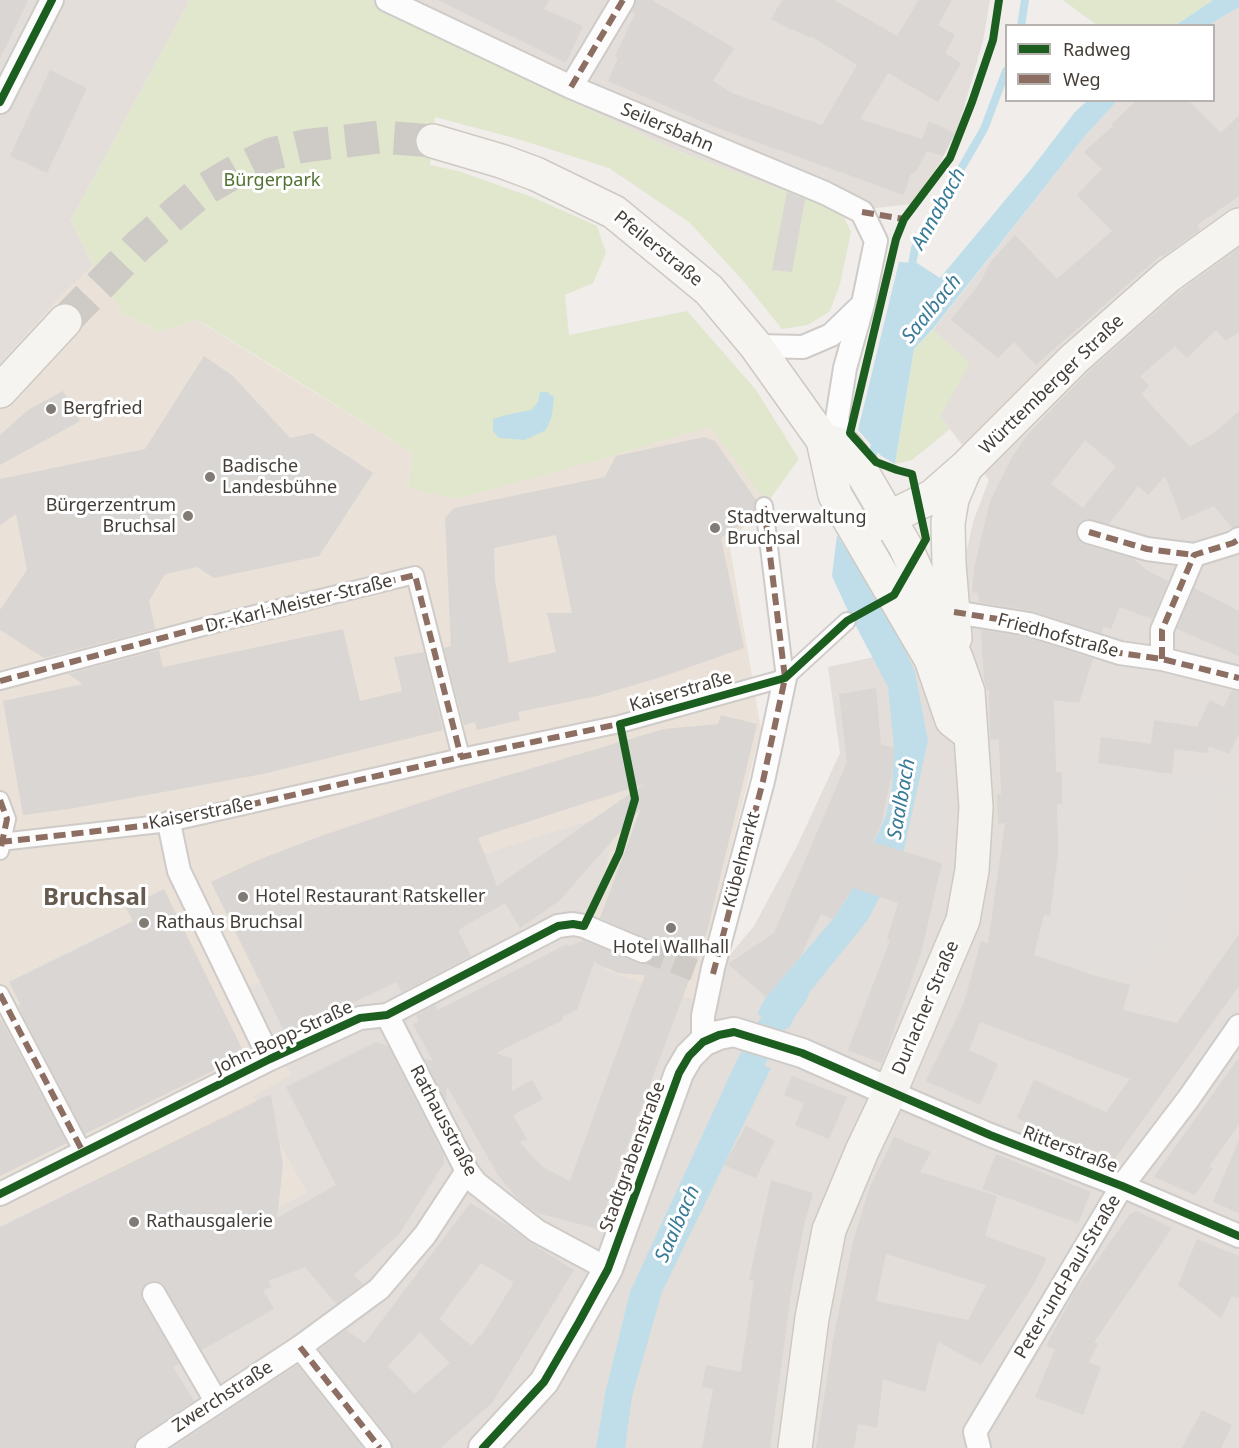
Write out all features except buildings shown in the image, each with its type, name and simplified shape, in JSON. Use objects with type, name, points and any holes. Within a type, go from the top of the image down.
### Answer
[{"type":"main road","name":"Pfeilerstraße","points":[[433,141],[536,174],[614,212],[709,290],[840,447],[879,521]]},
{"type":"main road","name":"Württemberger Straße","points":[[879,521],[933,496],[966,467],[1074,359],[1168,276],[1239,225]]},
{"type":"main road","points":[[0,391],[65,321]]},
{"type":"main road","name":"Pfeilerstraße","points":[[840,447],[835,495],[839,502],[879,521]]},
{"type":"main road","points":[[956,658],[948,523],[952,499],[966,467]]},
{"type":"main road","points":[[879,521],[875,563],[931,659],[952,720],[970,734]]},
{"type":"main road","name":"Durlacher Straße","points":[[795,1448],[812,1318],[830,1230],[963,920],[972,870],[976,807],[968,692],[956,658],[905,546],[879,521]]},
{"type":"street","points":[[0,102],[52,0]]},
{"type":"street","name":"Seilersbahn","points":[[387,0],[571,87],[825,193],[862,212],[876,241],[863,304],[845,368],[837,419],[840,447]]},
{"type":"street","points":[[571,87],[623,0]]},
{"type":"street","points":[[756,346],[803,347],[831,335],[863,304]]},
{"type":"street","points":[[764,506],[785,678]]},
{"type":"street","points":[[1089,532],[1147,549],[1194,555],[1239,539]]},
{"type":"street","points":[[1162,659],[1162,630],[1194,555]]},
{"type":"street","name":"Dr.-Karl-Meister-Straße","points":[[0,681],[222,622],[415,575],[461,757]]},
{"type":"street","name":"Friedhofstraße","points":[[954,612],[1029,624],[1120,653],[1162,659],[1239,678]]},
{"type":"street","points":[[785,678],[847,621]]},
{"type":"street","name":"Kaiserstraße","points":[[1,846],[169,823],[461,757],[620,724],[785,678]]},
{"type":"street","name":"Kübelmarkt","points":[[703,1042],[703,972],[763,781],[785,678]]},
{"type":"street","points":[[0,800],[7,819],[1,846]]},
{"type":"street","points":[[169,823],[179,871],[270,1059]]},
{"type":"street","name":"John-Bopp-Straße","points":[[0,1194],[270,1059],[360,1018],[387,1015],[558,926],[573,924],[584,926],[643,951]]},
{"type":"street","points":[[1,1000],[83,1152]]},
{"type":"street","name":"Rathausstraße","points":[[387,1015],[467,1171],[476,1183],[537,1231],[608,1269]]},
{"type":"street","name":"Peter-und-Paul-Straße","points":[[979,1448],[975,1432],[1122,1186],[1189,1098],[1239,1026]]},
{"type":"street","points":[[703,1042],[734,1032],[802,1053],[890,1092]]},
{"type":"street","name":"Stadtgrabenstraße","points":[[483,1448],[544,1382],[608,1269],[679,1073],[689,1056],[703,1042]]},
{"type":"street","name":"Ritterstraße","points":[[890,1092],[1239,1236]]},
{"type":"street","name":"Zwerchstraße","points":[[147,1448],[300,1347],[379,1289],[425,1235],[467,1171]]},
{"type":"street","points":[[154,1294],[216,1401]]},
{"type":"street","points":[[300,1347],[380,1448]]},
{"type":"shaded area","points":[[0,0],[190,0],[71,220],[93,266],[62,295],[0,364]]},
{"type":"shaded area","points":[[371,0],[990,0],[983,41],[958,128],[940,163],[911,204],[841,212],[673,149],[562,97]]},
{"type":"shaded area","points":[[1239,7],[1239,1448],[0,1448],[34,1356],[204,1264],[253,1095],[247,988],[283,916],[619,811],[606,970],[693,999],[754,926],[797,846],[840,753],[828,667],[968,637],[962,573],[973,522],[989,480],[940,416],[969,363],[933,330],[1085,136],[1116,102],[1215,102],[1215,24],[1211,24]]},
{"type":"shaded area","points":[[93,266],[123,314],[158,331],[197,320],[413,453],[408,487],[602,459],[710,425],[767,503],[729,542],[761,729],[693,999],[606,970],[592,925],[618,812],[284,916],[304,960],[247,988],[291,1075],[253,1096],[307,1192],[199,1253],[204,1263],[34,1356],[0,1355],[0,364],[62,295]]},
{"type":"shaded area","points":[[1071,761],[1229,783],[1153,965],[1140,962],[1134,981],[1043,957]]},
{"type":"shaded area","points":[[926,766],[948,769],[937,852],[916,850]]},
{"type":"green space","name":"Bürgerpark","points":[[190,0],[371,0],[562,97],[673,149],[841,212],[851,232],[840,284],[830,311],[808,325],[782,329],[745,283],[689,222],[609,168],[518,139],[435,117],[430,165],[458,171],[532,197],[597,226],[606,253],[593,283],[565,295],[569,335],[687,311],[756,390],[799,459],[767,503],[710,426],[602,459],[455,499],[408,488],[413,453],[198,320],[158,331],[123,314],[93,266],[71,220]]},
{"type":"green space","points":[[1063,0],[1213,0],[1177,24],[1095,24]]},
{"type":"green space","points":[[933,330],[970,363],[940,416],[950,429],[912,460],[895,464],[914,349]]},
{"type":"water","points":[[1213,0],[1239,0],[1239,7],[1211,24],[1177,24]]},
{"type":"water","points":[[1086,102],[1116,102],[1085,136],[933,329],[914,349],[895,464],[880,455],[858,430],[899,262],[917,263],[940,278],[1032,168],[1075,112]]},
{"type":"water","points":[[540,392],[547,392],[554,397],[552,416],[546,430],[525,440],[499,438],[493,431],[493,419],[531,410],[538,402]]},
{"type":"water","points":[[837,535],[893,623],[915,672],[928,741],[903,854],[867,921],[804,999],[789,1028],[757,1014],[766,997],[833,919],[848,897],[886,816],[892,786],[894,747],[888,687],[832,576]]},
{"type":"water","points":[[737,1060],[771,1068],[662,1292],[632,1397],[625,1448],[596,1448],[605,1394],[630,1292]]},
{"type":"waterway","name":"Annabach","points":[[1021,24],[1025,0]]},
{"type":"waterway","name":"Annabach","points":[[911,271],[915,248],[984,129],[1005,74]]},
{"type":"waterway","name":"Saalbach","points":[[871,465],[876,439]]},
{"type":"waterway","name":"Saalbach","points":[[735,1097],[762,1039],[795,993]]},
{"type":"tunnel","points":[[65,321],[139,245],[202,191],[238,170],[271,154],[304,146],[380,137],[433,141]]},
{"type":"tunnel","points":[[643,951],[694,970]]},
{"type":"marked path","points":[[571,87],[623,0]]},
{"type":"marked path","points":[[862,212],[904,219]]},
{"type":"marked path","points":[[713,974],[763,781],[785,678],[764,506]]},
{"type":"marked path","points":[[1089,532],[1147,549],[1194,555]]},
{"type":"marked path","points":[[1162,659],[1162,630],[1194,555],[1239,539]]},
{"type":"marked path","points":[[0,681],[222,622],[415,575],[461,757]]},
{"type":"marked path","points":[[954,612],[1029,624],[1120,653],[1162,659],[1239,678]]},
{"type":"marked path","points":[[0,842],[169,823],[624,723]]},
{"type":"marked path","points":[[0,800],[7,819],[0,852]]},
{"type":"marked path","points":[[0,994],[83,1152]]},
{"type":"marked path","points":[[300,1347],[380,1448]]},
{"type":"cycle path","points":[[0,102],[52,0]]},
{"type":"cycle path","points":[[0,1194],[270,1059],[360,1018],[387,1015],[558,926],[573,924],[584,926],[619,853],[635,799],[620,724],[785,678],[847,621],[894,595],[926,539],[912,474],[876,462],[850,433],[896,239],[904,219],[950,158],[993,40],[999,0]]},
{"type":"cycle path","points":[[483,1448],[544,1382],[579,1322],[608,1269],[679,1073],[689,1056],[703,1042],[719,1035],[734,1032],[802,1053],[990,1135],[1122,1186],[1239,1236]]},
{"type":"place","name":"Bergfried","points":[[51,409]]},
{"type":"place","name":"Badische Landesbühne","points":[[210,477]]},
{"type":"place","name":"Bürgerzentrum Bruchsal","points":[[188,516]]},
{"type":"place","name":"Stadtverwaltung Bruchsal","points":[[715,528]]},
{"type":"place","name":"Hotel Restaurant Ratskeller","points":[[243,897]]},
{"type":"place","name":"Rathaus Bruchsal","points":[[144,923]]},
{"type":"place","name":"Hotel Wallhall","points":[[671,928]]},
{"type":"place","name":"Rathausgalerie","points":[[134,1222]]},
{"type":"district","name":"Bruchsal","points":[[95,898]]}]
